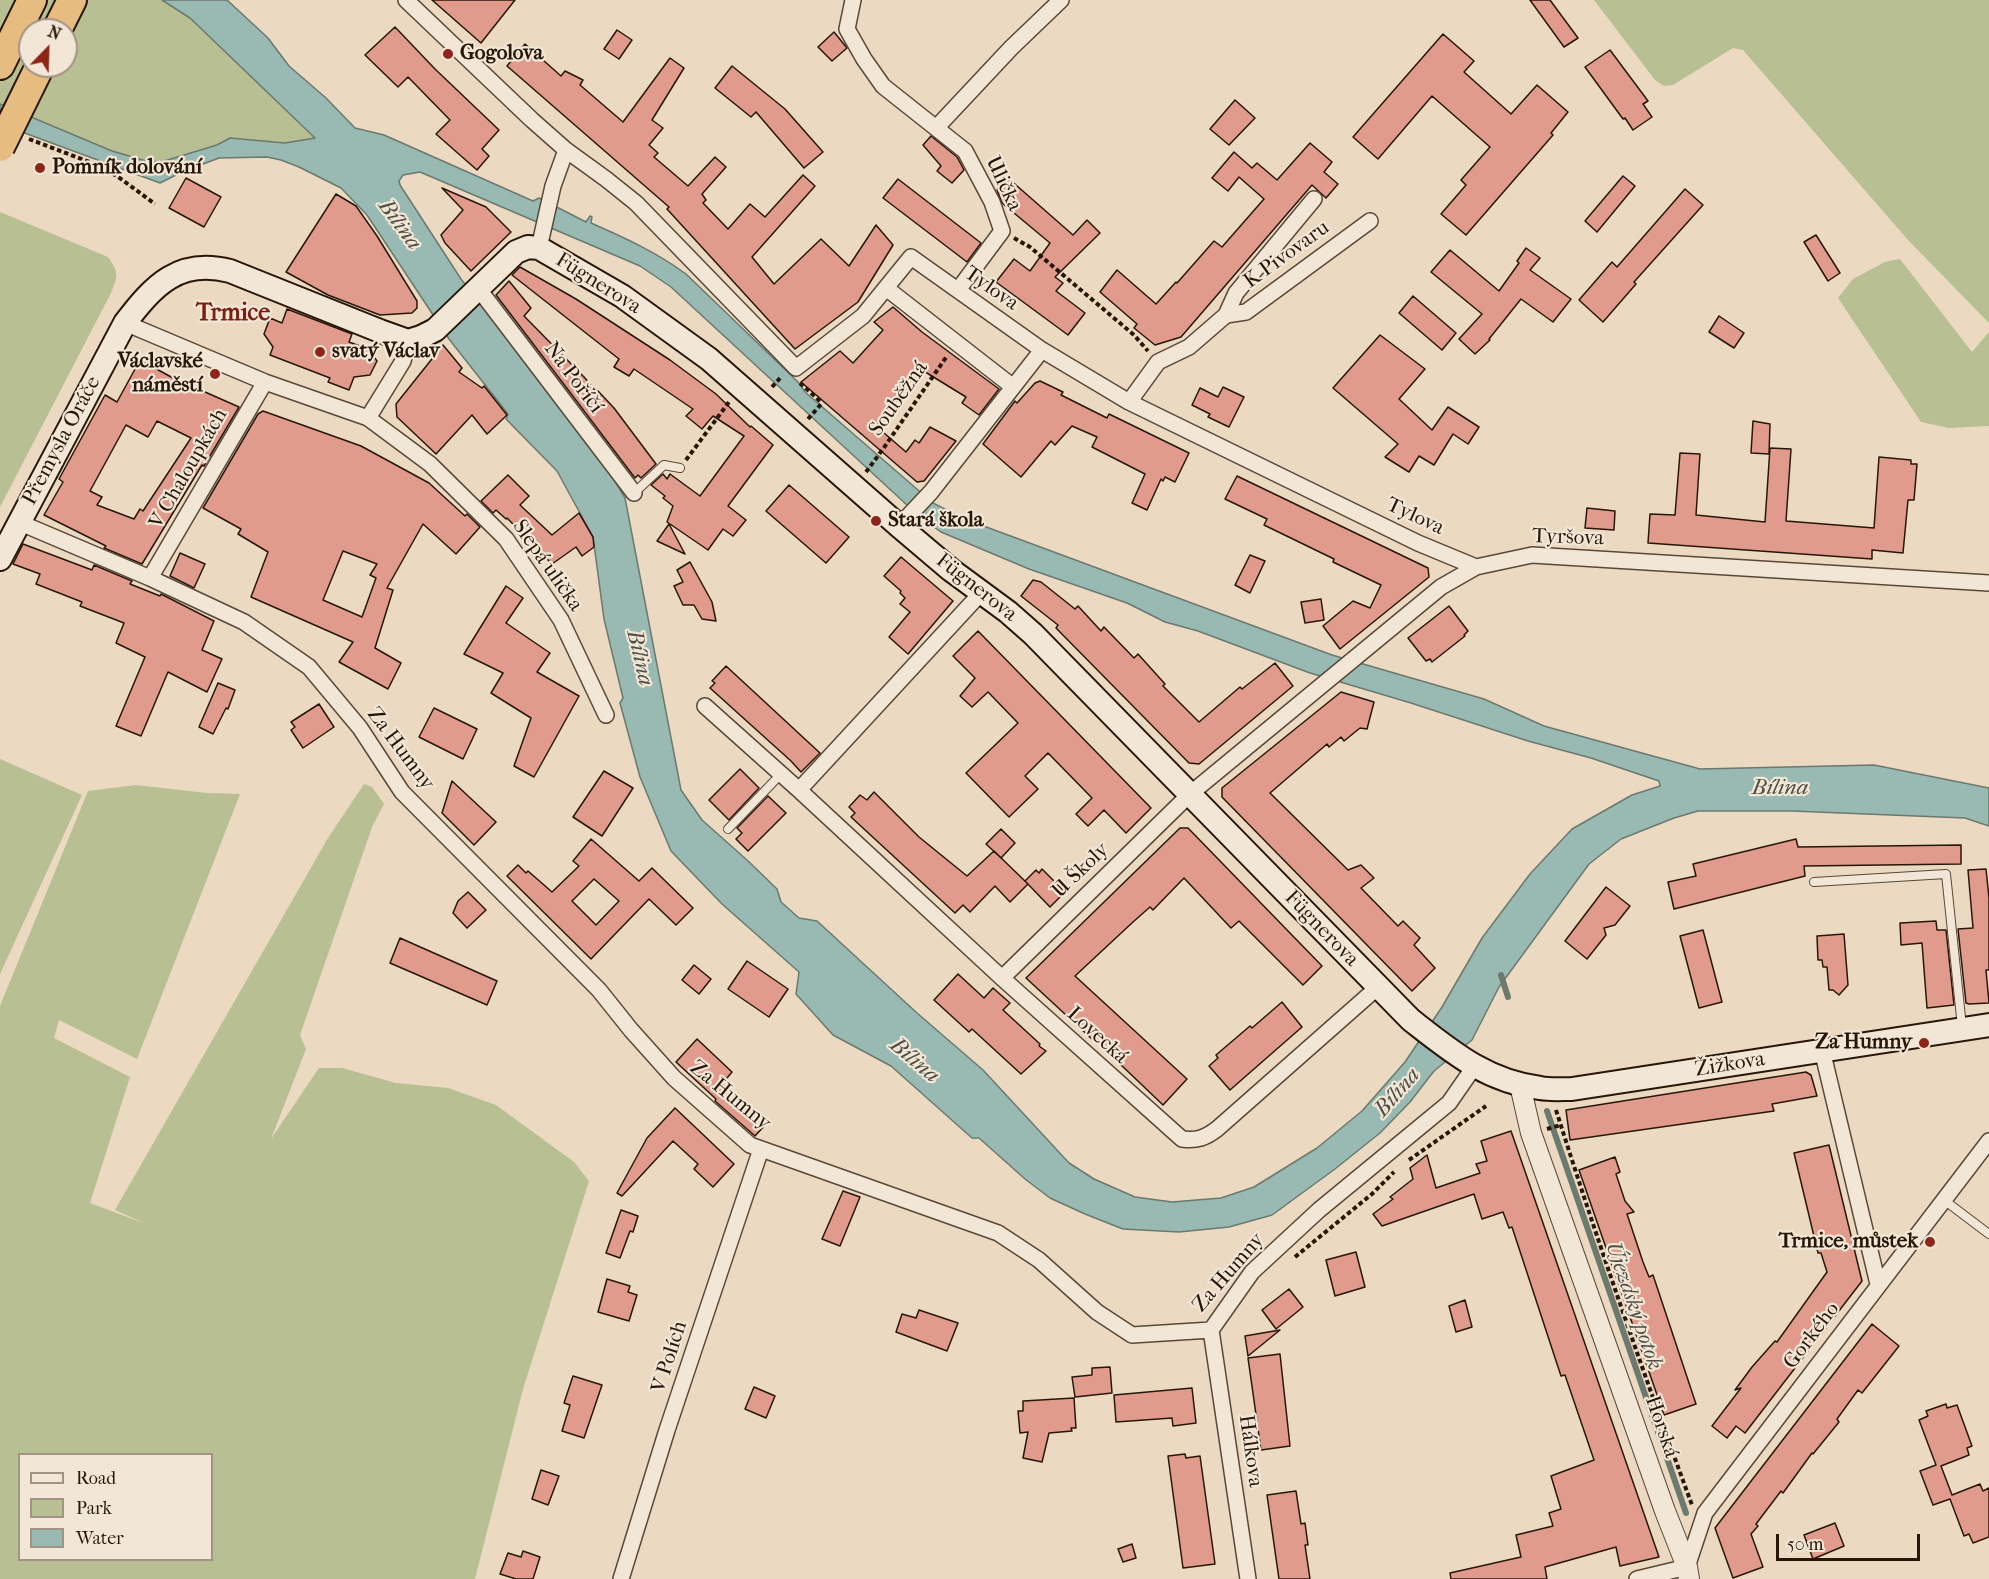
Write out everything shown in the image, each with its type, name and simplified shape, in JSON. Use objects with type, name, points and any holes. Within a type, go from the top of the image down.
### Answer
[{"type":"highway","points":[[0,65],[32,0]]},
{"type":"highway","points":[[63,18],[72,0]]},
{"type":"highway","points":[[10,142],[35,78]]},
{"type":"main road","name":"Fügnerova","points":[[408,341],[435,330],[516,252],[541,240],[709,359],[905,520],[981,593],[1033,634],[1411,1020],[1467,1063]]},
{"type":"main road","points":[[125,322],[159,285],[179,272],[213,267],[230,271],[408,341]]},
{"type":"main road","name":"Přemysla Oráče","points":[[0,560],[125,322]]},
{"type":"main road","name":"Žižkova","points":[[1467,1063],[1520,1085],[1542,1089],[1572,1089],[1989,1025]]},
{"type":"street","points":[[406,0],[566,150],[554,186],[541,240]]},
{"type":"street","name":"Ulička","points":[[853,0],[847,29],[864,59],[883,86],[965,151],[992,202],[1002,231]]},
{"type":"street","points":[[936,128],[1011,48],[1062,0]]},
{"type":"street","name":"Tylova","points":[[566,150],[636,203],[796,369],[863,316],[911,257],[1042,350],[1129,402],[1418,543],[1476,567]]},
{"type":"street","name":"K Pivovaru","points":[[1129,402],[1158,362],[1189,347],[1226,315],[1236,293],[1314,199]]},
{"type":"street","name":"K Pivovaru","points":[[1226,315],[1246,312],[1370,221]]},
{"type":"street","points":[[958,290],[1002,231]]},
{"type":"street","name":"Na Poříčí","points":[[478,288],[634,493]]},
{"type":"street","points":[[886,288],[1012,386]]},
{"type":"street","points":[[125,322],[265,382],[368,418],[403,361],[408,341]]},
{"type":"street","points":[[905,520],[931,492],[1042,350]]},
{"type":"street","name":"V Chaloupkách","points":[[150,578],[265,382]]},
{"type":"street","name":"Slepá ulička","points":[[368,418],[430,464],[506,539],[561,621],[606,716]]},
{"type":"street","name":"Za Humny","points":[[20,521],[244,622],[309,667],[360,728],[402,792],[599,990],[674,1078],[750,1145],[998,1233],[1039,1260],[1097,1312],[1132,1335],[1211,1330],[1252,1272],[1319,1210],[1449,1103],[1467,1063]]},
{"type":"street","name":"Tyršova","points":[[1190,794],[1441,587],[1476,567],[1532,555],[1989,583]]},
{"type":"street","points":[[799,790],[981,593]]},
{"type":"street","name":"Lovecká","points":[[705,706],[1182,1139],[1194,1141],[1205,1138],[1217,1129],[1378,987]]},
{"type":"street","name":"U Školy","points":[[1002,978],[1190,794]]},
{"type":"street","points":[[1822,1050],[1878,1284]]},
{"type":"street","name":"Horská","points":[[1520,1085],[1531,1133],[1688,1573]]},
{"type":"street","name":"Gorkého","points":[[1688,1573],[1705,1513],[1989,1141]]},
{"type":"street","name":"V Polích","points":[[621,1579],[761,1149]]},
{"type":"street","name":"Hálkova","points":[[1211,1330],[1248,1579]]},
{"type":"street","points":[[1637,1579],[1688,1573]]},
{"type":"lane","points":[[634,493],[664,465],[680,468]]},
{"type":"lane","points":[[728,829],[781,774]]},
{"type":"lane","points":[[1814,882],[1946,874],[1962,1028]]},
{"type":"lane","points":[[1944,1200],[1989,1234]]},
{"type":"path","points":[[10,142],[92,163],[117,176],[156,204]]},
{"type":"path","name":"Ulička","points":[[1002,231],[1030,248],[1134,335],[1158,362]]},
{"type":"path","name":"Souběžná","points":[[866,472],[956,343]]},
{"type":"path","points":[[800,383],[823,402],[808,419]]},
{"type":"path","points":[[680,468],[729,402]]},
{"type":"path","points":[[1293,1260],[1372,1194],[1402,1165],[1486,1106]]},
{"type":"path","points":[[1556,1110],[1644,1375],[1692,1506]]},
{"type":"green space","points":[[0,0],[162,0],[190,18],[315,138],[285,143],[230,138],[217,145],[161,162],[146,161],[112,151],[0,104]]},
{"type":"green space","points":[[1594,0],[1989,0],[1989,323],[1908,240],[1743,50],[1733,48],[1673,85],[1664,86],[1655,80]]},
{"type":"green space","points":[[0,212],[108,257],[116,274],[111,293],[0,507]]},
{"type":"green space","points":[[1900,259],[1972,352],[1989,332],[1989,426],[1949,428],[1921,422],[1838,298],[1853,279],[1885,262]]},
{"type":"green space","points":[[0,759],[82,795],[0,974]]},
{"type":"green space","points":[[364,784],[372,787],[384,804],[372,827],[300,1035],[306,1049],[271,1139],[319,1068],[342,1068],[396,1083],[448,1088],[496,1105],[574,1162],[589,1181],[523,1389],[475,1579],[0,1579],[0,1006],[88,791],[136,785],[207,793],[240,794],[137,1059],[59,1020],[54,1038],[130,1077],[90,1203],[146,1224],[115,1210],[328,838]]},
{"type":"water","name":"Bílina","points":[[162,0],[227,0],[268,38],[289,66],[326,98],[355,128],[384,135],[533,201],[539,198],[586,222],[590,216],[592,217],[591,223],[640,246],[675,266],[798,382],[805,392],[933,503],[962,518],[1332,655],[1484,699],[1544,726],[1700,769],[1874,765],[1989,788],[1989,826],[1965,818],[1792,811],[1698,811],[1621,839],[1589,864],[1499,987],[1472,1040],[1434,1071],[1410,1102],[1380,1133],[1272,1215],[1229,1227],[1179,1232],[1123,1229],[1085,1214],[1050,1198],[1025,1179],[979,1138],[972,1138],[891,1066],[833,1035],[796,994],[799,972],[722,904],[671,851],[640,777],[620,703],[623,698],[604,619],[593,537],[557,471],[506,419],[508,414],[449,339],[367,215],[341,188],[299,167],[267,157],[219,158],[160,183],[0,124],[0,104],[112,151],[146,161],[161,162],[217,145],[230,138],[285,143],[315,138],[190,18]],"holes":[[[420,172],[640,266],[671,287],[921,518],[941,532],[1029,569],[1127,603],[1165,622],[1198,631],[1310,673],[1528,741],[1591,758],[1659,781],[1660,786],[1632,795],[1572,829],[1530,874],[1482,938],[1442,1007],[1405,1062],[1362,1111],[1317,1148],[1254,1187],[1221,1198],[1172,1202],[1135,1197],[1094,1179],[1069,1163],[983,1070],[817,921],[799,918],[781,902],[777,889],[702,820],[681,790],[625,498],[611,474],[461,279],[399,181],[403,175]]]},
{"type":"building","points":[[432,0],[515,0],[481,43]]},
{"type":"building","points":[[1530,0],[1550,0],[1578,38],[1564,47]]},
{"type":"building","points":[[395,27],[499,130],[482,149],[489,156],[477,170],[436,134],[450,120],[408,77],[398,87],[365,55]]},
{"type":"building","points":[[617,30],[632,40],[619,59],[604,49]]},
{"type":"building","points":[[834,32],[847,48],[832,61],[818,47]]},
{"type":"building","points":[[1443,34],[1474,61],[1464,72],[1511,114],[1537,85],[1568,112],[1551,133],[1553,135],[1466,235],[1441,214],[1466,185],[1461,180],[1490,147],[1432,96],[1378,159],[1353,137]]},
{"type":"building","points":[[525,44],[561,76],[565,71],[583,80],[580,85],[623,122],[670,58],[684,68],[652,120],[663,128],[649,145],[658,153],[654,157],[688,186],[715,157],[726,167],[702,194],[706,200],[703,203],[728,229],[750,204],[765,217],[803,175],[815,186],[752,257],[774,284],[821,239],[849,266],[876,225],[893,245],[858,302],[795,349],[667,209],[669,207],[507,66]]},
{"type":"building","points":[[1610,50],[1648,101],[1643,104],[1652,117],[1633,130],[1585,67]]},
{"type":"building","points":[[732,66],[785,109],[823,152],[804,168],[756,112],[751,117],[715,88]]},
{"type":"building","points":[[1235,100],[1255,118],[1229,145],[1210,129]]},
{"type":"building","points":[[931,136],[957,157],[964,170],[952,183],[937,171],[941,166],[923,145]]},
{"type":"building","points":[[1310,143],[1332,162],[1324,172],[1338,184],[1326,198],[1312,185],[1181,337],[1155,345],[1134,328],[1137,324],[1100,292],[1117,270],[1156,304],[1214,241],[1222,247],[1264,199],[1239,177],[1228,191],[1212,178],[1234,152],[1252,168],[1257,163],[1277,180]]},
{"type":"building","points":[[1623,176],[1635,186],[1597,232],[1585,221]]},
{"type":"building","points":[[186,178],[221,197],[204,227],[169,208]]},
{"type":"building","points":[[1008,178],[1073,235],[1087,220],[1100,233],[1055,277],[1063,283],[1056,291],[1085,313],[1068,335],[996,282],[1014,259],[1030,271],[1050,243],[1002,203],[997,190]]},
{"type":"building","points":[[898,179],[981,243],[967,262],[883,198]]},
{"type":"building","points":[[442,188],[486,207],[511,232],[471,271],[445,243],[441,235],[463,210]]},
{"type":"building","points":[[1685,189],[1703,205],[1634,282],[1636,284],[1603,322],[1579,300],[1612,262],[1617,267]]},
{"type":"building","points":[[336,194],[356,206],[377,236],[417,301],[417,308],[412,313],[380,315],[328,295],[286,272]]},
{"type":"building","points":[[1816,235],[1840,273],[1828,281],[1804,242]]},
{"type":"building","points":[[1526,248],[1540,258],[1530,270],[1571,299],[1553,322],[1521,299],[1490,340],[1475,354],[1459,339],[1482,314],[1431,272],[1450,250],[1499,291],[1519,263],[1517,261]]},
{"type":"building","points":[[520,267],[576,299],[670,360],[716,394],[750,427],[773,445],[728,506],[746,520],[733,536],[723,529],[708,550],[667,522],[673,506],[651,485],[663,474],[667,479],[670,474],[700,496],[744,436],[713,416],[702,429],[686,416],[693,409],[634,369],[629,376],[614,367],[619,359],[512,275]]},
{"type":"building","points":[[509,281],[531,308],[524,316],[614,408],[656,464],[641,478],[638,475],[635,478],[496,295]]},
{"type":"building","points":[[1413,296],[1456,333],[1442,350],[1399,313]]},
{"type":"building","points":[[893,307],[922,332],[999,389],[979,415],[962,403],[966,397],[922,370],[876,426],[906,452],[915,440],[919,443],[930,427],[956,441],[924,481],[917,482],[801,382],[840,351],[853,363],[883,330],[874,322]]},
{"type":"building","name":"svatý Václav","points":[[287,309],[352,334],[349,342],[368,349],[377,361],[370,375],[354,377],[349,390],[328,382],[330,378],[270,355],[273,347],[264,334],[270,318],[282,323]]},
{"type":"building","points":[[1719,316],[1744,333],[1734,348],[1709,332]]},
{"type":"building","points":[[1380,335],[1425,369],[1399,399],[1432,430],[1448,407],[1479,427],[1468,444],[1453,434],[1434,465],[1419,456],[1409,472],[1385,457],[1398,444],[1333,388]]},
{"type":"building","points":[[443,345],[462,368],[459,372],[482,388],[484,386],[507,415],[487,434],[472,415],[436,454],[397,417],[396,404]]},
{"type":"building","points":[[140,360],[195,390],[196,388],[239,407],[142,564],[104,548],[106,546],[44,515],[63,482],[59,479],[105,395],[117,402]],"holes":[[[157,421],[191,438],[143,511],[140,509],[134,519],[97,505],[102,497],[90,491],[126,425],[148,437]]]},
{"type":"building","points":[[1040,381],[1063,392],[1061,395],[1107,418],[1109,414],[1189,453],[1175,482],[1165,477],[1163,481],[1161,479],[1147,510],[1132,503],[1145,474],[1092,447],[1097,437],[1072,426],[1055,445],[1051,441],[1021,477],[983,444],[1015,401],[1017,403],[1035,383]]},
{"type":"building","points":[[1223,387],[1244,397],[1229,427],[1208,417],[1210,414],[1192,405],[1200,388],[1218,397]]},
{"type":"building","points":[[263,411],[361,446],[429,483],[480,527],[456,554],[423,524],[387,588],[393,590],[375,648],[401,663],[388,689],[339,662],[353,642],[251,597],[268,552],[238,534],[241,529],[203,508],[258,414]],"holes":[[[343,551],[377,564],[370,575],[376,578],[362,617],[323,600]]]},
{"type":"building","points":[[1753,421],[1770,424],[1769,454],[1751,453]]},
{"type":"building","points":[[1770,448],[1791,449],[1786,521],[1874,528],[1879,457],[1911,460],[1911,464],[1917,464],[1914,500],[1908,500],[1903,553],[1872,550],[1872,559],[1648,543],[1650,514],[1675,515],[1680,453],[1700,454],[1696,515],[1765,522]]},
{"type":"building","points":[[508,475],[529,496],[520,505],[552,535],[579,513],[593,537],[594,547],[582,556],[576,547],[552,564],[507,518],[496,510],[493,513],[481,501]]},
{"type":"building","points":[[1237,476],[1428,568],[1429,577],[1340,649],[1323,626],[1353,601],[1370,608],[1381,585],[1264,525],[1267,519],[1225,499]]},
{"type":"building","points":[[789,485],[849,537],[826,563],[766,511]]},
{"type":"building","points":[[1587,508],[1615,511],[1614,530],[1585,528]]},
{"type":"building","points":[[669,524],[685,554],[657,541]]},
{"type":"building","points":[[23,544],[92,570],[94,565],[132,581],[130,584],[160,596],[161,594],[214,621],[202,650],[222,659],[207,692],[168,672],[141,736],[116,726],[145,657],[116,643],[124,623],[80,606],[82,602],[36,584],[40,574],[13,564]]},
{"type":"building","points":[[180,553],[205,564],[194,588],[170,576]]},
{"type":"building","points":[[1250,555],[1265,561],[1250,593],[1235,585]]},
{"type":"building","points":[[901,557],[953,601],[908,654],[889,637],[910,612],[900,604],[905,598],[900,593],[901,591],[884,576]]},
{"type":"building","points":[[690,562],[712,602],[716,621],[702,619],[694,605],[683,605],[674,586],[683,582],[677,570]]},
{"type":"building","points":[[1033,580],[1041,582],[1075,609],[1078,606],[1101,631],[1104,627],[1134,658],[1138,654],[1165,684],[1163,686],[1199,722],[1240,687],[1242,689],[1275,663],[1293,686],[1199,764],[1189,763],[1056,628],[1058,625],[1021,596]]},
{"type":"building","points":[[506,586],[523,598],[506,623],[550,653],[537,672],[579,696],[534,777],[514,766],[531,718],[491,693],[503,673],[464,654]]},
{"type":"building","points":[[1321,599],[1324,620],[1305,623],[1301,602]]},
{"type":"building","points":[[1449,606],[1468,631],[1465,636],[1432,662],[1430,659],[1426,661],[1408,638]]},
{"type":"building","points":[[978,631],[1151,808],[1126,833],[1104,810],[1088,826],[1076,814],[1092,798],[1048,753],[1025,776],[1038,789],[1009,817],[966,773],[1018,723],[988,692],[972,707],[960,696],[975,678],[953,656]]},
{"type":"building","points":[[726,666],[820,753],[801,772],[710,688],[715,683],[712,681]]},
{"type":"building","points":[[218,683],[235,690],[228,709],[226,708],[213,734],[199,727]]},
{"type":"building","points":[[1341,692],[1374,702],[1367,729],[1360,728],[1344,741],[1341,737],[1329,747],[1327,744],[1270,793],[1348,870],[1361,865],[1374,878],[1361,888],[1398,926],[1403,921],[1420,938],[1414,945],[1435,968],[1412,991],[1222,797],[1222,788]]},
{"type":"building","points":[[319,704],[334,727],[303,748],[291,730],[295,727],[291,722]]},
{"type":"building","points":[[434,708],[477,729],[463,759],[419,737]]},
{"type":"building","points":[[740,769],[759,788],[729,820],[709,800]]},
{"type":"building","points":[[604,771],[633,788],[602,836],[573,817]]},
{"type":"building","points":[[452,781],[496,822],[474,845],[442,813]]},
{"type":"building","points":[[874,792],[919,837],[967,876],[994,851],[1028,884],[1010,902],[995,886],[970,912],[963,905],[955,913],[851,817],[855,813],[849,807],[860,795],[867,800]]},
{"type":"building","points":[[768,796],[786,813],[748,851],[736,839],[742,833],[737,828]]},
{"type":"building","points":[[1180,828],[1188,828],[1322,966],[1303,985],[1239,921],[1231,928],[1184,878],[1153,910],[1150,907],[1075,976],[1187,1079],[1163,1105],[1119,1063],[1121,1061],[1095,1038],[1093,1040],[1026,978]]},
{"type":"building","points":[[1001,829],[1015,843],[1001,858],[986,844]]},
{"type":"building","points":[[591,839],[639,881],[652,868],[693,908],[676,925],[649,899],[591,959],[507,876],[518,865],[552,892],[579,866],[573,861]],"holes":[[[594,879],[619,901],[596,925],[572,901]]]},
{"type":"building","points":[[1796,839],[1798,847],[1961,845],[1961,864],[1804,866],[1805,876],[1674,909],[1668,882],[1696,876],[1693,864]]},
{"type":"building","points":[[1042,869],[1065,892],[1050,907],[1025,881],[1036,870],[1039,873]]},
{"type":"building","points":[[1986,869],[1989,898],[1989,970],[1986,970],[1989,1003],[1969,1004],[1966,1003],[1958,929],[1973,928],[1968,870]]},
{"type":"building","points":[[1606,887],[1630,906],[1615,925],[1604,928],[1606,935],[1587,959],[1565,941]]},
{"type":"building","points":[[468,892],[486,910],[467,928],[453,913],[458,901]]},
{"type":"building","points":[[1936,921],[1937,930],[1946,930],[1954,1005],[1927,1008],[1922,943],[1901,945],[1900,923]]},
{"type":"building","points":[[1703,930],[1722,1002],[1699,1008],[1680,936]]},
{"type":"building","points":[[1844,934],[1848,985],[1839,995],[1829,990],[1827,967],[1823,967],[1822,960],[1818,960],[1817,936]]},
{"type":"building","points":[[400,938],[497,981],[487,1005],[390,963]]},
{"type":"building","points":[[747,961],[788,989],[769,1017],[728,989]]},
{"type":"building","points":[[694,965],[711,979],[699,994],[682,980]]},
{"type":"building","points":[[958,974],[984,998],[993,988],[1010,1003],[1003,1010],[1046,1051],[1021,1074],[972,1029],[969,1032],[934,1000]]},
{"type":"building","points":[[1282,1002],[1302,1027],[1230,1090],[1209,1066],[1218,1058],[1216,1055]]},
{"type":"building","points":[[697,1039],[732,1072],[722,1084],[767,1123],[755,1136],[715,1101],[716,1099],[676,1062]]},
{"type":"building","points":[[1806,1072],[1811,1075],[1817,1096],[1772,1104],[1774,1111],[1570,1140],[1566,1110]]},
{"type":"building","points":[[675,1108],[734,1164],[713,1187],[694,1169],[698,1164],[673,1141],[622,1196],[617,1193],[647,1138]]},
{"type":"building","points":[[1511,1131],[1659,1557],[1620,1566],[1616,1547],[1545,1567],[1547,1579],[1451,1579],[1450,1573],[1521,1557],[1516,1535],[1553,1526],[1549,1513],[1561,1509],[1551,1476],[1594,1460],[1565,1375],[1561,1376],[1512,1227],[1509,1228],[1503,1212],[1482,1219],[1474,1194],[1382,1226],[1373,1214],[1393,1199],[1390,1197],[1413,1179],[1410,1168],[1427,1155],[1436,1188],[1480,1173],[1476,1164],[1487,1161],[1481,1141]]},
{"type":"building","points":[[1829,1145],[1862,1281],[1745,1433],[1736,1426],[1727,1438],[1712,1426],[1741,1388],[1735,1390],[1752,1367],[1775,1341],[1777,1342],[1827,1272],[1821,1253],[1818,1253],[1794,1153]]},
{"type":"building","points":[[1615,1157],[1620,1172],[1616,1174],[1625,1201],[1634,1212],[1627,1214],[1649,1277],[1653,1275],[1696,1404],[1664,1415],[1579,1170]]},
{"type":"building","points":[[843,1191],[860,1197],[840,1246],[822,1239]]},
{"type":"building","points":[[621,1210],[638,1216],[620,1258],[606,1253]]},
{"type":"building","points":[[1356,1252],[1365,1287],[1335,1296],[1326,1260]]},
{"type":"building","points":[[607,1279],[630,1286],[628,1292],[637,1295],[629,1321],[598,1312]]},
{"type":"building","points":[[1289,1289],[1303,1307],[1276,1329],[1262,1310]]},
{"type":"building","points":[[1465,1300],[1472,1327],[1456,1332],[1449,1306]]},
{"type":"building","points":[[919,1310],[958,1323],[947,1351],[896,1332],[902,1314],[916,1318]]},
{"type":"building","points":[[1872,1324],[1899,1346],[1862,1393],[1858,1390],[1837,1419],[1839,1422],[1756,1524],[1758,1526],[1751,1534],[1763,1567],[1733,1578],[1715,1528]]},
{"type":"building","points":[[1280,1330],[1248,1356],[1245,1336]]},
{"type":"building","points":[[1280,1354],[1290,1446],[1261,1450],[1248,1358]]},
{"type":"building","points":[[1110,1367],[1112,1393],[1075,1397],[1072,1377],[1092,1375],[1092,1368]]},
{"type":"building","points":[[573,1376],[602,1385],[584,1438],[562,1431],[570,1405],[564,1403]]},
{"type":"building","points":[[754,1387],[775,1396],[766,1418],[745,1409]]},
{"type":"building","points":[[1192,1388],[1196,1423],[1173,1426],[1172,1418],[1116,1422],[1114,1395]]},
{"type":"building","points":[[1074,1398],[1076,1428],[1071,1428],[1072,1431],[1049,1433],[1042,1462],[1023,1458],[1028,1432],[1020,1433],[1018,1411],[1023,1411],[1023,1401]]},
{"type":"building","points":[[1946,1404],[1947,1408],[1957,1405],[1972,1446],[1967,1448],[1969,1455],[1941,1466],[1952,1495],[1980,1484],[1983,1491],[1989,1488],[1989,1537],[1973,1543],[1969,1534],[1964,1536],[1950,1499],[1933,1505],[1920,1471],[1936,1465],[1919,1420],[1928,1416],[1926,1411]]},
{"type":"building","points":[[1185,1454],[1186,1458],[1200,1456],[1215,1564],[1183,1568],[1168,1456]]},
{"type":"building","points":[[541,1470],[559,1476],[548,1505],[532,1499]]},
{"type":"building","points":[[1296,1491],[1301,1524],[1305,1523],[1308,1545],[1305,1545],[1310,1579],[1279,1579],[1267,1495]]},
{"type":"building","points":[[1835,1523],[1844,1546],[1813,1559],[1804,1535]]},
{"type":"building","points":[[1132,1544],[1136,1558],[1123,1562],[1118,1549]]},
{"type":"building","points":[[523,1551],[540,1557],[533,1579],[516,1579],[500,1574],[508,1553],[521,1557]]},
{"type":"waterway","name":"Újezdský potok","points":[[1501,975],[1508,997]]},
{"type":"waterway","name":"Újezdský potok","points":[[1547,1111],[1686,1513]]},
{"type":"place","name":"Gogolova","points":[[448,54]]},
{"type":"place","name":"Pomník dolování","points":[[40,168]]},
{"type":"place","name":"svatý Václav","points":[[320,352]]},
{"type":"place","name":"Václavské náměstí","points":[[215,374]]},
{"type":"place","name":"Stará škola","points":[[876,521]]},
{"type":"place","name":"Za Humny","points":[[1924,1043]]},
{"type":"place","name":"Trmice, můstek","points":[[1930,1242]]},
{"type":"district","name":"Trmice","points":[[233,314]]}]
